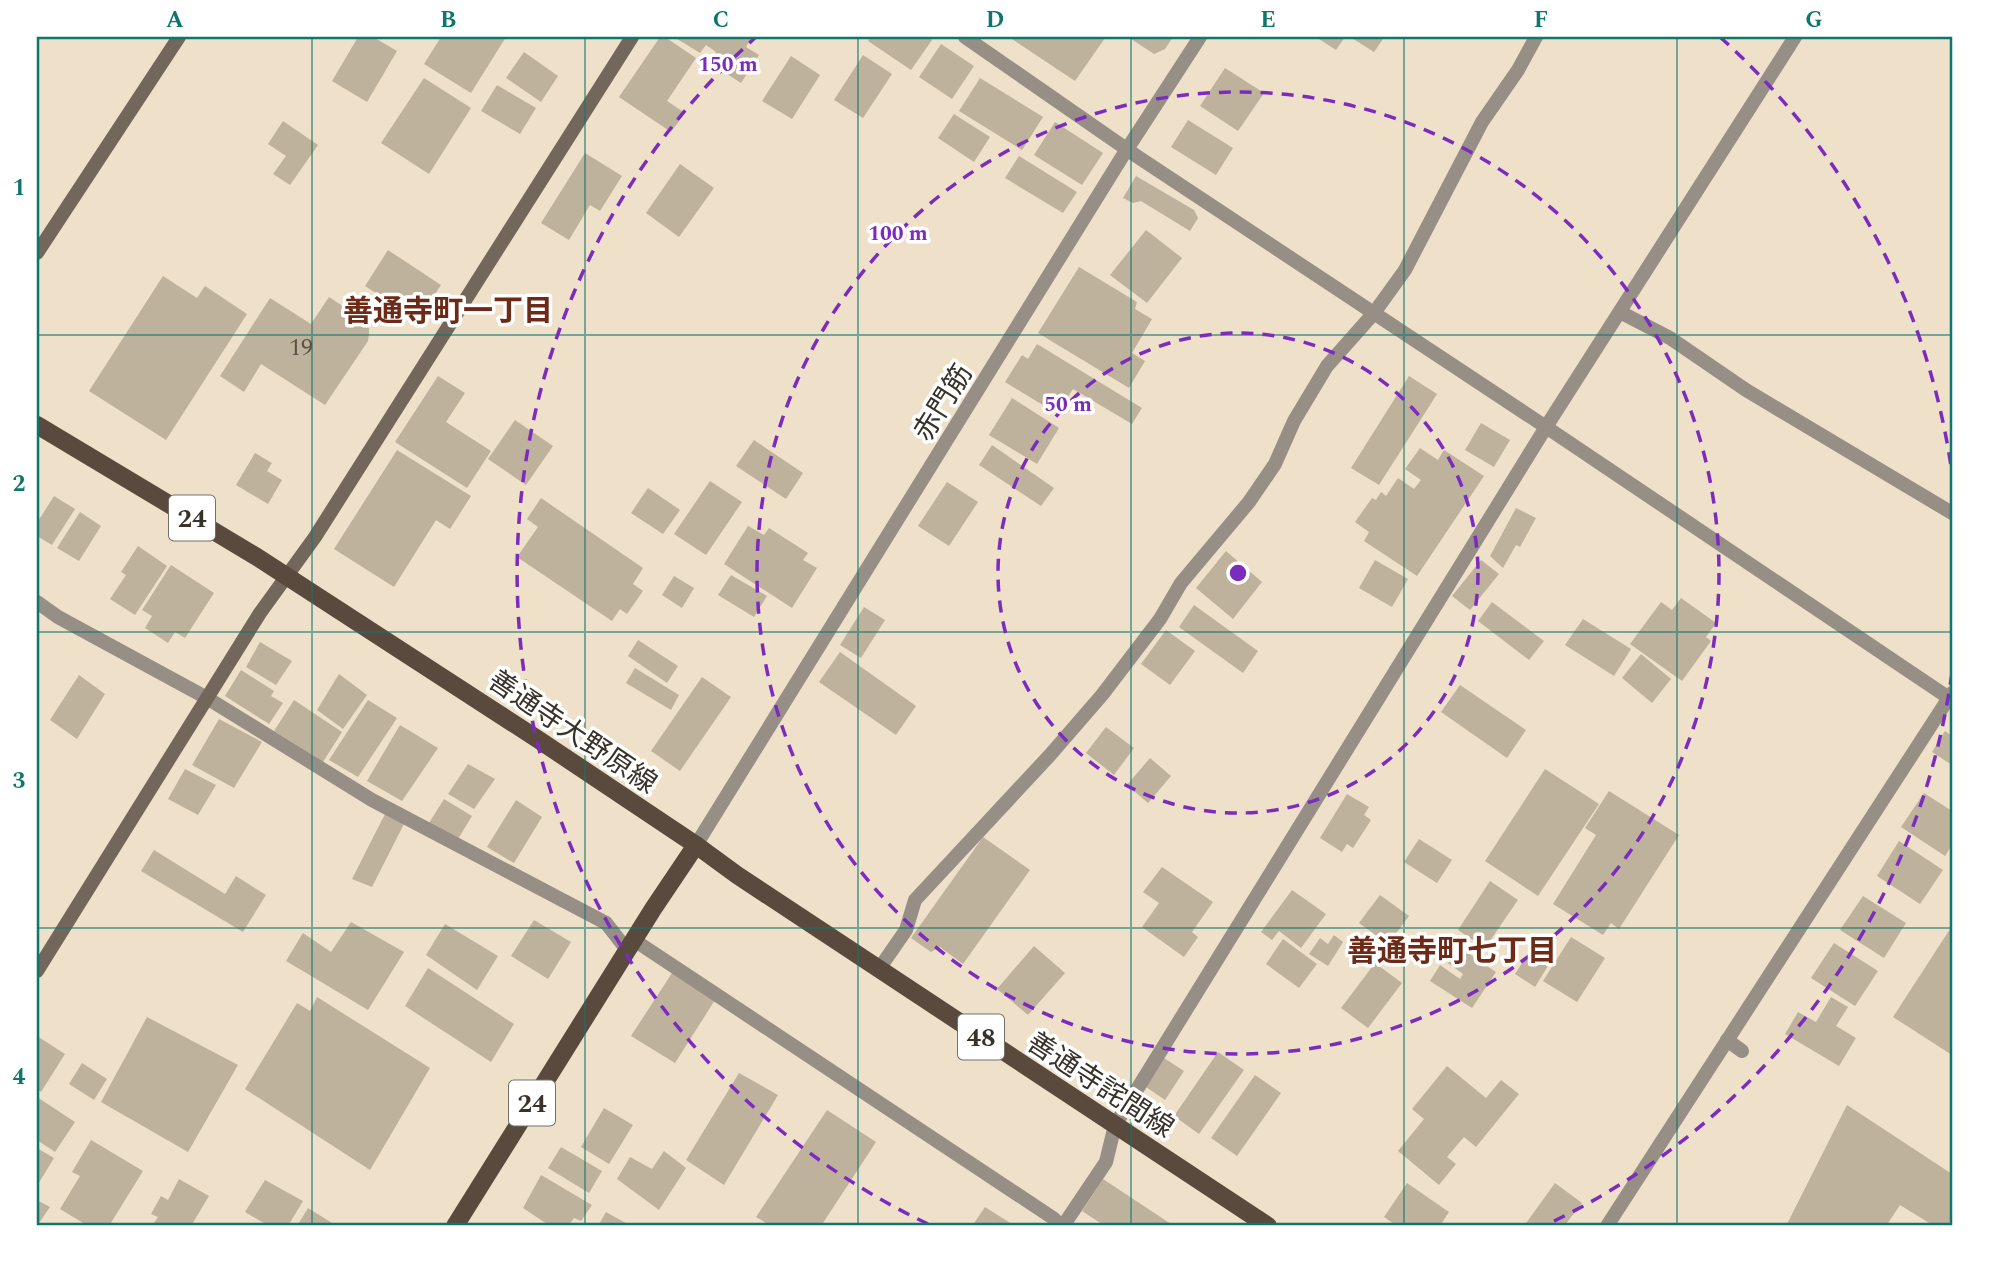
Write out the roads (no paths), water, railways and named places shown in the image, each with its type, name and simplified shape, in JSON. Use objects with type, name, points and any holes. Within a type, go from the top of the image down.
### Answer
[{"type":"main road","name":"善通寺大野原線","points":[[37,425],[287,576],[696,845]]},
{"type":"main road","name":"善通寺詫間線","points":[[696,845],[737,875],[1268,1226]]},
{"type":"main road","name":"24","points":[[455,1226],[696,845]]},
{"type":"street","points":[[37,253],[179,37]]},
{"type":"street","points":[[37,971],[260,612],[315,537],[632,37]]},
{"type":"street","points":[[965,37],[1951,697],[1607,1226]]},
{"type":"street","name":"赤門筋","points":[[696,845],[1128,148],[1200,37]]},
{"type":"street","points":[[879,969],[906,930],[915,900],[1102,695],[1160,619],[1181,583],[1249,502],[1275,464],[1294,421],[1327,366],[1374,313],[1405,270],[1482,122],[1518,70],[1536,37]]},
{"type":"street","points":[[37,602],[58,617],[207,698],[372,800],[607,923],[631,945],[1042,1210],[1062,1226],[1105,1162],[1115,1125],[1546,427],[1790,39]]},
{"type":"street","points":[[1092,124],[1101,109]]},
{"type":"street","points":[[1620,312],[1670,338],[1746,390],[1952,513]]},
{"type":"street","points":[[1727,1040],[1741,1051]]},
{"type":"district","name":"善通寺町一丁目","points":[[448,311]]},
{"type":"district","name":"善通寺町七丁目","points":[[1452,951]]}]
